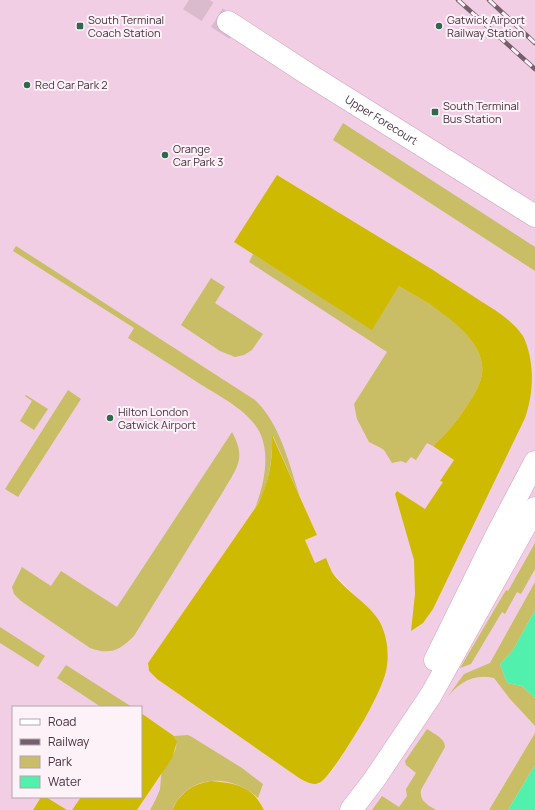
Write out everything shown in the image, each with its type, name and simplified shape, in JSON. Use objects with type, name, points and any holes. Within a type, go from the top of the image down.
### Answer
[{"type":"street","name":"Upper Forecourt","points":[[228,22],[311,76],[535,216]]},
{"type":"street","points":[[394,750],[423,685],[484,559],[535,462]]},
{"type":"street","points":[[351,810],[374,780],[431,695],[535,508]]},
{"type":"shaded area","points":[[0,0],[535,0],[535,588],[510,699],[535,726],[535,733],[489,810],[264,810],[258,798],[175,803],[172,810],[137,810],[172,758],[174,736],[142,714],[142,706],[12,706],[12,798],[40,798],[33,810],[0,810]],"holes":[[[273,437],[317,535],[305,540],[315,563],[326,559],[332,572],[376,617],[386,638],[388,655],[385,672],[369,711],[333,770],[319,784],[309,783],[299,778],[157,679],[149,671],[148,663],[258,504],[272,459]]]},
{"type":"shaded area","points":[[277,175],[433,270],[497,312],[519,330],[523,336],[530,356],[532,377],[530,398],[525,418],[433,609],[423,623],[411,631],[415,594],[414,560],[395,494],[397,491],[425,509],[443,482],[440,481],[454,460],[433,446],[448,431],[473,397],[482,373],[480,356],[472,341],[453,321],[399,286],[372,330],[234,242]]},
{"type":"shaded area","points":[[272,435],[317,535],[305,540],[315,563],[326,558],[332,572],[344,586],[374,614],[385,634],[388,650],[388,661],[385,676],[369,711],[338,762],[324,779],[316,784],[309,783],[299,778],[157,679],[149,671],[148,663],[258,504],[270,471]]},
{"type":"shaded area","points":[[142,714],[174,736],[177,742],[172,758],[137,810],[72,810],[80,798],[142,798]]},
{"type":"shaded area","points":[[211,781],[228,783],[242,787],[249,791],[260,802],[264,810],[172,810],[187,790],[198,784]]},
{"type":"shaded area","points":[[40,798],[48,798],[67,810],[33,810]]},
{"type":"shaded area","points":[[48,798],[80,798],[72,810],[67,810]]},
{"type":"green space","points":[[343,123],[535,247],[535,271],[333,140]]},
{"type":"green space","points":[[16,246],[255,400],[264,410],[278,433],[288,458],[300,497],[273,436],[267,483],[255,508],[261,490],[265,470],[265,450],[263,440],[254,423],[240,410],[128,338],[134,328],[13,251]]},
{"type":"green space","points":[[253,254],[372,329],[399,286],[441,311],[466,333],[476,348],[482,364],[482,373],[479,385],[473,397],[456,421],[433,446],[427,443],[416,460],[411,457],[406,463],[401,461],[392,463],[384,450],[369,442],[357,419],[354,404],[387,352],[249,262]]},
{"type":"green space","points":[[211,278],[225,287],[215,303],[263,334],[252,350],[244,355],[235,357],[220,351],[181,325]]},
{"type":"green space","points":[[68,390],[81,399],[18,497],[5,489]]},
{"type":"green space","points":[[26,395],[48,409],[34,430],[20,421],[32,401],[25,396]]},
{"type":"green space","points":[[232,432],[239,449],[238,462],[233,474],[134,636],[124,645],[109,651],[90,648],[21,601],[14,594],[12,587],[22,567],[51,586],[61,571],[117,607]]},
{"type":"green space","points":[[535,543],[535,569],[521,594],[517,592],[505,614],[502,612],[471,664],[460,668],[506,590],[508,591]]},
{"type":"green space","points":[[535,582],[535,610],[513,650],[500,664],[507,683],[522,686],[535,698],[535,726],[510,699],[494,678],[473,678],[461,684],[446,699],[464,674],[490,663]]},
{"type":"green space","points":[[0,627],[45,656],[38,667],[0,643]]},
{"type":"green space","points":[[66,665],[130,706],[99,706],[57,678]]},
{"type":"green space","points":[[427,729],[441,739],[445,744],[445,747],[421,790],[421,797],[423,800],[436,810],[372,810],[382,796],[399,807],[407,796],[406,789],[416,773],[406,765],[405,761]]},
{"type":"green space","points":[[535,733],[535,765],[508,810],[489,810]]},
{"type":"green space","points":[[188,735],[242,768],[263,784],[258,798],[235,784],[223,781],[211,781],[188,789],[179,798],[172,810],[150,810],[160,789],[162,772],[175,750],[176,741],[174,736]]},
{"type":"water","points":[[535,610],[535,698],[522,686],[507,683],[500,664],[513,650]]},
{"type":"water","points":[[535,765],[535,810],[508,810]]},
{"type":"tunnel","points":[[189,0],[244,35]]},
{"type":"railway","points":[[458,0],[535,69]]},
{"type":"railway","points":[[489,0],[535,43]]},
{"type":"place","name":"South Terminal Coach Station","points":[[80,26]]},
{"type":"place","name":"Gatwick Airport Railway Station","points":[[439,26]]},
{"type":"place","name":"Red Car Park 2","points":[[27,85]]},
{"type":"place","name":"South Terminal Bus Station","points":[[435,112]]},
{"type":"place","name":"Orange Car Park 3","points":[[165,155]]},
{"type":"place","name":"Hilton London Gatwick Airport","points":[[110,418]]}]
